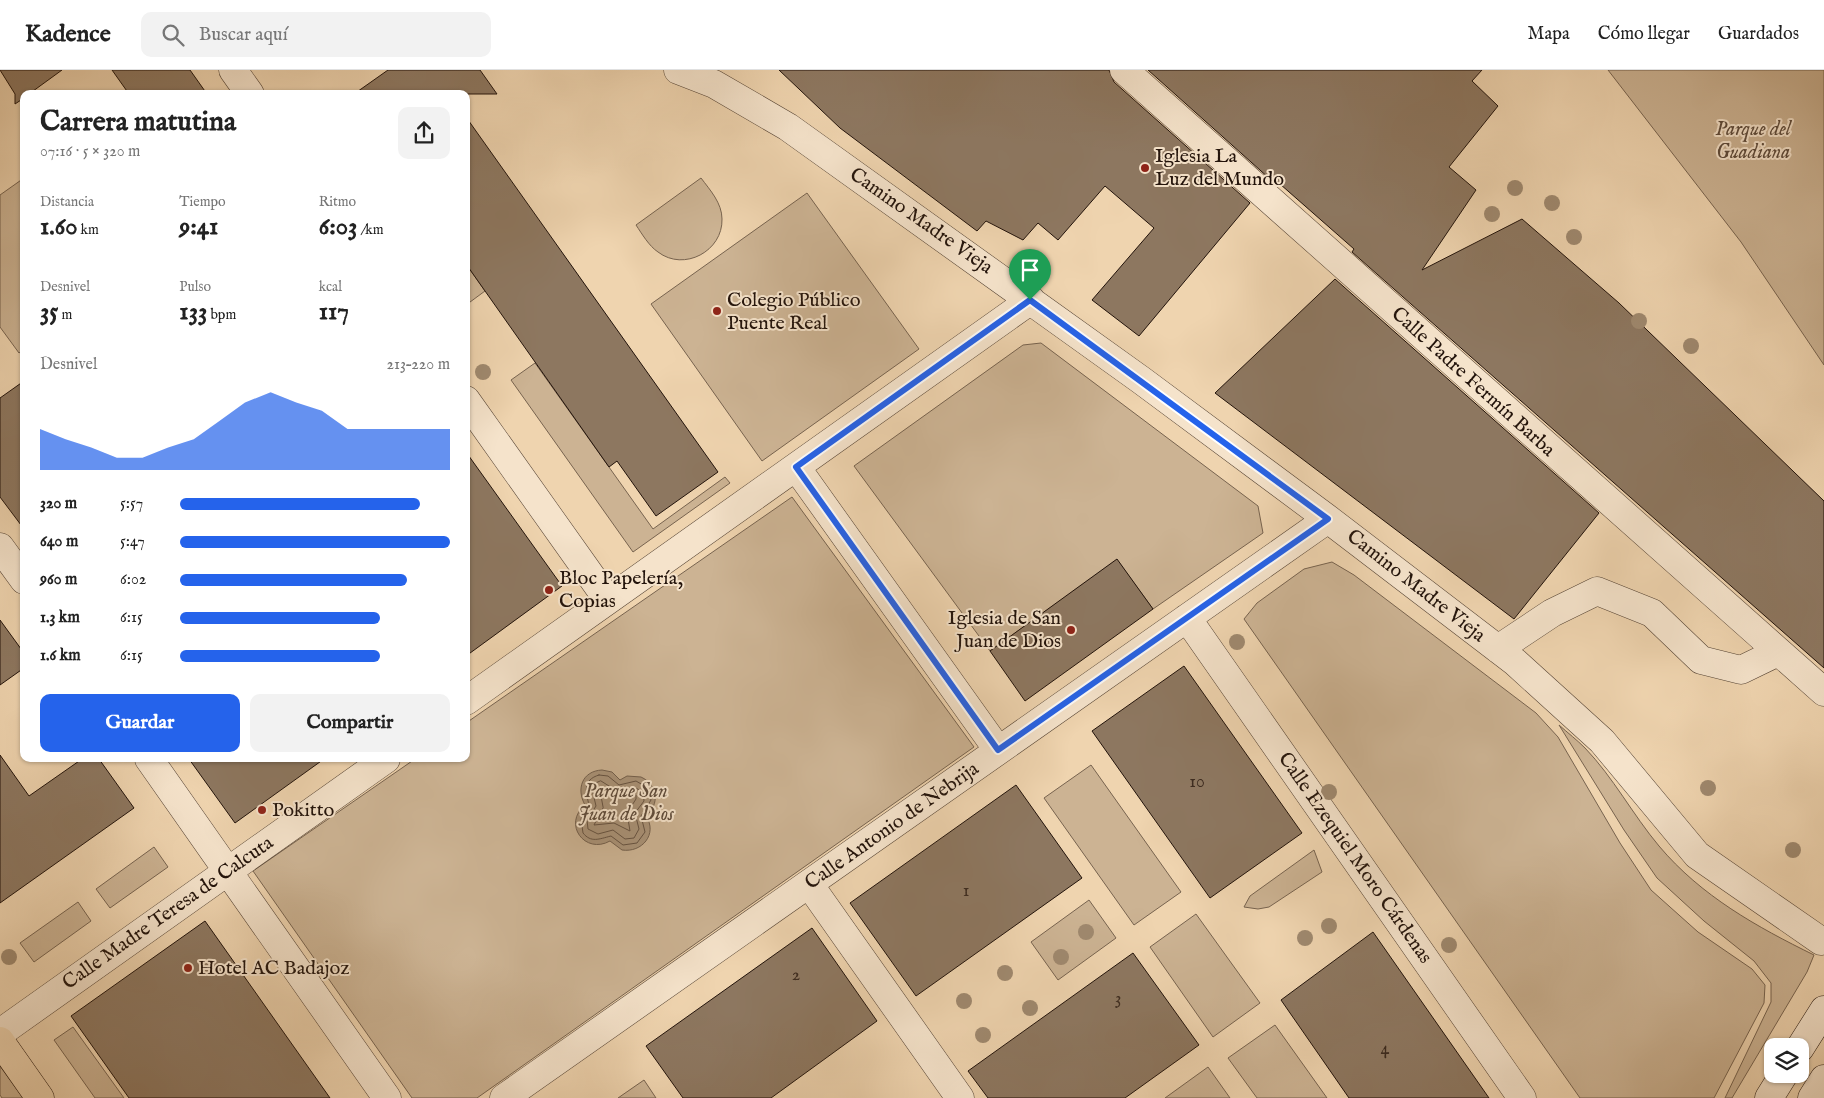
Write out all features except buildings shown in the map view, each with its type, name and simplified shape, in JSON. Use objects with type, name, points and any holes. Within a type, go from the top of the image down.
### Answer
[{"type":"highway","points":[[0,1041],[40,1098]]},
{"type":"street","points":[[233,70],[247,90]]},
{"type":"street","name":"Camino Madre Vieja","points":[[678,70],[714,84],[788,127],[1030,300],[1328,519],[1498,649],[1602,741],[1696,855],[1821,942]]},
{"type":"street","name":"Calle Padre Fermín Barba","points":[[1124,70],[1824,692]]},
{"type":"street","points":[[470,698],[1030,300]]},
{"type":"street","points":[[470,406],[608,600]]},
{"type":"street","points":[[796,467],[998,750]]},
{"type":"street","name":"Calle Antonio de Nebrija","points":[[504,1098],[1328,519]]},
{"type":"street","points":[[0,547],[20,574]]},
{"type":"street","points":[[1498,649],[1552,613],[1598,591],[1652,613],[1701,660],[1741,670],[1778,652]]},
{"type":"street","name":"Calle Ezequiel Moro Cárdenas","points":[[1187,618],[1522,1098]]},
{"type":"street","points":[[151,762],[387,1098]]},
{"type":"street","name":"Calle Madre Teresa de Calcuta","points":[[0,1033],[382,762]]},
{"type":"street","points":[[809,884],[960,1098]]},
{"type":"street","points":[[1806,1038],[1824,1010]]},
{"type":"street","points":[[1812,1098],[1824,1079]]},
{"type":"street","points":[[1769,1098],[1778,1083]]},
{"type":"green space","name":"Parque del Guadiana","points":[[1608,70],[1824,70],[1824,365],[1741,242]]},
{"type":"green space","points":[[701,178],[715,197],[720,208],[721,230],[709,249],[700,255],[690,259],[668,258],[652,247],[636,225]]},
{"type":"green space","points":[[20,181],[19,353],[0,327],[0,195]]},
{"type":"green space","points":[[807,193],[919,349],[762,461],[651,304]]},
{"type":"green space","points":[[470,270],[485,291],[470,302]]},
{"type":"green space","points":[[1041,343],[1258,506],[1263,533],[1153,609],[1117,560],[990,651],[854,466],[1023,345]]},
{"type":"green space","points":[[535,363],[653,529],[725,477],[730,483],[633,552],[511,380]]},
{"type":"green space","name":"Parque San Juan de Dios","points":[[792,497],[974,747],[477,1098],[412,1098],[253,871],[411,762],[470,762],[470,720]]},
{"type":"green space","points":[[1332,562],[1354,575],[1536,713],[1558,737],[1620,843],[1651,890],[1698,932],[1752,969],[1765,985],[1764,1003],[1714,1098],[1580,1098],[1244,619],[1257,603],[1304,569]]},
{"type":"green space","points":[[1559,725],[1595,759],[1640,822],[1675,864],[1711,895],[1731,909],[1814,955],[1807,972],[1768,1038],[1764,1038],[1764,1044],[1732,1098],[1725,1098],[1771,1002],[1771,983],[1754,961],[1704,921],[1657,878],[1624,830]]},
{"type":"green space","points":[[1091,765],[1181,892],[1134,925],[1044,798]]},
{"type":"green space","points":[[154,847],[168,867],[110,908],[96,889]]},
{"type":"green space","points":[[1314,850],[1322,872],[1269,907],[1258,909],[1244,907],[1250,896]]},
{"type":"green space","points":[[1089,900],[1116,938],[1058,980],[1031,942]]},
{"type":"green space","points":[[78,902],[91,921],[34,962],[20,943]]},
{"type":"green space","points":[[1196,914],[1260,1003],[1213,1037],[1150,947]]},
{"type":"green space","points":[[1275,1025],[1327,1098],[1257,1098],[1228,1058]]},
{"type":"green space","points":[[73,1027],[124,1098],[95,1098],[54,1040]]},
{"type":"green space","points":[[0,1066],[23,1098],[2,1098],[0,1095]]},
{"type":"green space","points":[[1208,1067],[1230,1098],[1165,1098]]},
{"type":"green space","points":[[644,1080],[656,1098],[618,1098]]},
{"type":"water","points":[[595,771],[612,772],[620,780],[627,776],[641,777],[647,780],[654,790],[654,806],[646,816],[650,829],[649,835],[642,845],[636,848],[622,850],[610,841],[592,844],[585,841],[576,828],[578,813],[585,805],[582,799],[581,787],[585,777]]},
{"type":"place","name":"Iglesia La Luz del Mundo","points":[[1145,168]]},
{"type":"place","name":"Colegio Público Puente Real","points":[[717,311]]},
{"type":"place","name":"Bloc Papelería, Copias","points":[[549,590]]},
{"type":"place","name":"Iglesia de San Juan de Dios","points":[[1071,630]]},
{"type":"place","name":"Pokitto","points":[[262,810]]},
{"type":"place","name":"Hotel AC Badajoz","points":[[188,968]]},
{"type":"route","points":[[1030,300],[1328,519],[998,750],[796,467],[1030,300]]}]
